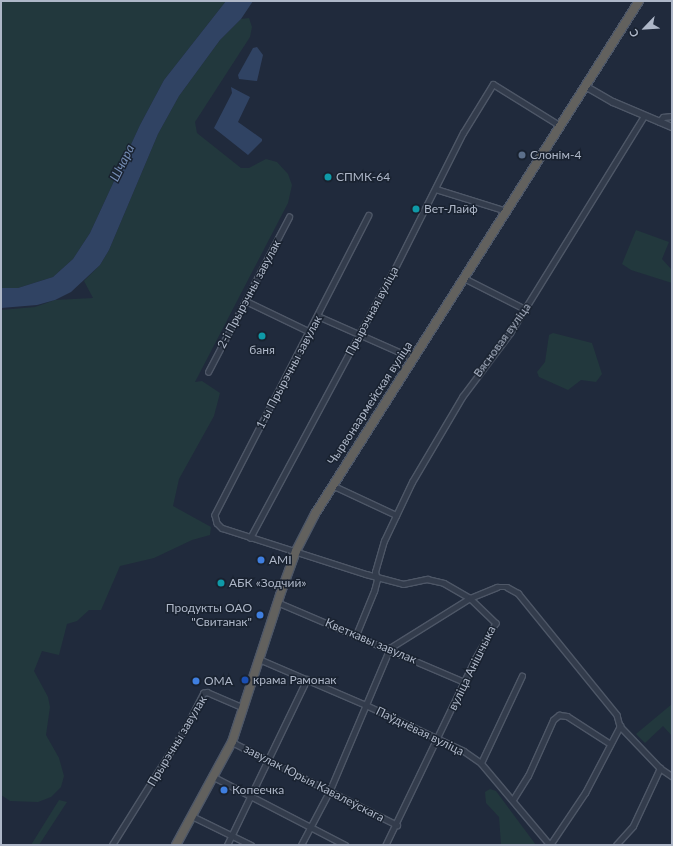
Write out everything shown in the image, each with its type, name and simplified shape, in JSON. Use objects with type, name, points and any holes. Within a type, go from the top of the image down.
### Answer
[{"type":"highway","name":"Чырвонаармейская вуліца","points":[[176,845],[232,742],[277,602],[296,551],[332,485],[639,1]]},
{"type":"street","name":"Прырэчная вуліца","points":[[250,538],[436,189],[463,133],[493,84],[561,126]]},
{"type":"street","points":[[585,86],[644,116],[672,127]]},
{"type":"street","name":"Вясновая вуліца","points":[[356,634],[374,591],[375,574],[384,541],[396,516],[462,397],[525,309],[644,116]]},
{"type":"street","points":[[659,122],[663,117],[672,116]]},
{"type":"street","points":[[436,189],[507,211]]},
{"type":"street","name":"1-ы Прырэчны завулак","points":[[222,528],[217,523],[218,507],[310,332],[369,215]]},
{"type":"street","name":"2-і Прырэчны завулак","points":[[208,372],[289,217]]},
{"type":"street","points":[[464,278],[525,309]]},
{"type":"street","points":[[246,300],[310,332]]},
{"type":"street","points":[[318,316],[360,333],[413,358]]},
{"type":"street","points":[[332,485],[396,516]]},
{"type":"street","name":"вуліца Анішчыка","points":[[222,528],[250,538],[375,574],[403,584],[427,579],[444,583],[470,598],[496,623],[465,682],[386,845]]},
{"type":"street","points":[[301,845],[309,827],[330,790],[390,648],[470,598],[497,587],[507,587],[518,593],[617,715],[620,726],[660,768],[672,776]]},
{"type":"street","name":"Кветкавы завулак","points":[[277,602],[390,648],[465,682]]},
{"type":"street","name":"Паўднёвая вуліца","points":[[259,660],[307,679],[438,738],[481,763],[514,798],[550,845]]},
{"type":"street","points":[[481,763],[522,676]]},
{"type":"street","points":[[227,845],[251,798],[307,679]]},
{"type":"street","name":"Прырэчны завулак","points":[[112,845],[187,725],[203,693],[207,692],[244,708]]},
{"type":"street","points":[[514,798],[528,776],[553,720],[559,715],[567,716],[609,743]]},
{"type":"street","points":[[550,845],[585,793],[609,743],[620,726]]},
{"type":"street","name":"завулак Юрыя Кавалеўскага","points":[[232,742],[269,759],[397,825]]},
{"type":"street","points":[[616,845],[633,826],[660,768]]},
{"type":"street","points":[[214,777],[251,798],[344,845]]},
{"type":"street","points":[[192,816],[251,845]]},
{"type":"green space","points":[[1,1],[226,1],[164,80],[140,125],[90,233],[73,259],[53,277],[18,288],[1,288]]},
{"type":"green space","points":[[249,18],[252,27],[250,37],[195,122],[197,133],[241,168],[249,168],[266,159],[277,162],[288,174],[292,185],[288,203],[195,382],[202,381],[220,393],[214,416],[179,479],[173,506],[211,527],[210,535],[192,540],[154,558],[120,566],[101,610],[89,610],[77,621],[67,624],[59,655],[42,651],[34,671],[48,697],[50,707],[46,735],[59,758],[64,776],[61,787],[51,797],[38,802],[10,801],[1,795],[1,310],[35,307],[55,300],[93,298],[84,281],[100,265],[109,250],[158,134],[179,96],[220,40],[241,19]]},
{"type":"green space","points":[[636,230],[669,242],[662,259],[672,270],[672,283],[631,270],[622,264]]},
{"type":"green space","points":[[553,333],[592,343],[602,374],[596,382],[581,380],[568,390],[539,377],[537,372],[545,362],[549,335]]},
{"type":"green space","points":[[672,704],[672,736],[663,726],[645,743],[636,734]]},
{"type":"green space","points":[[490,789],[496,791],[536,845],[501,845],[499,817],[486,803],[485,792]]},
{"type":"green space","points":[[59,800],[67,802],[39,845],[31,845]]},
{"type":"water","points":[[226,1],[253,1],[241,19],[220,40],[179,96],[158,134],[109,250],[100,265],[71,292],[55,300],[37,305],[1,308],[1,288],[18,288],[53,277],[73,259],[90,233],[140,125],[164,80]]},
{"type":"water","points":[[257,47],[263,55],[257,81],[239,79],[238,75],[253,48]]},
{"type":"water","points":[[231,87],[250,97],[238,122],[262,139],[262,141],[248,155],[214,128],[232,93]]},
{"type":"place","name":"Слонім-4","points":[[522,155]]},
{"type":"place","name":"СПМК-64","points":[[328,177]]},
{"type":"place","name":"Вет-Лайф","points":[[416,209]]},
{"type":"place","name":"баня","points":[[262,336]]},
{"type":"place","name":"AMI","points":[[261,560]]},
{"type":"place","name":"АБК «Зодчий»","points":[[221,583]]},
{"type":"place","name":"Продукты ОАО \"Свитанак\"","points":[[260,615]]},
{"type":"place","name":"крама Рамонак","points":[[245,680]]},
{"type":"place","name":"ОМА","points":[[196,681]]},
{"type":"place","name":"Копеечка","points":[[224,790]]},
{"type":"water label","name":"Шчара","points":[[122,163]]}]
